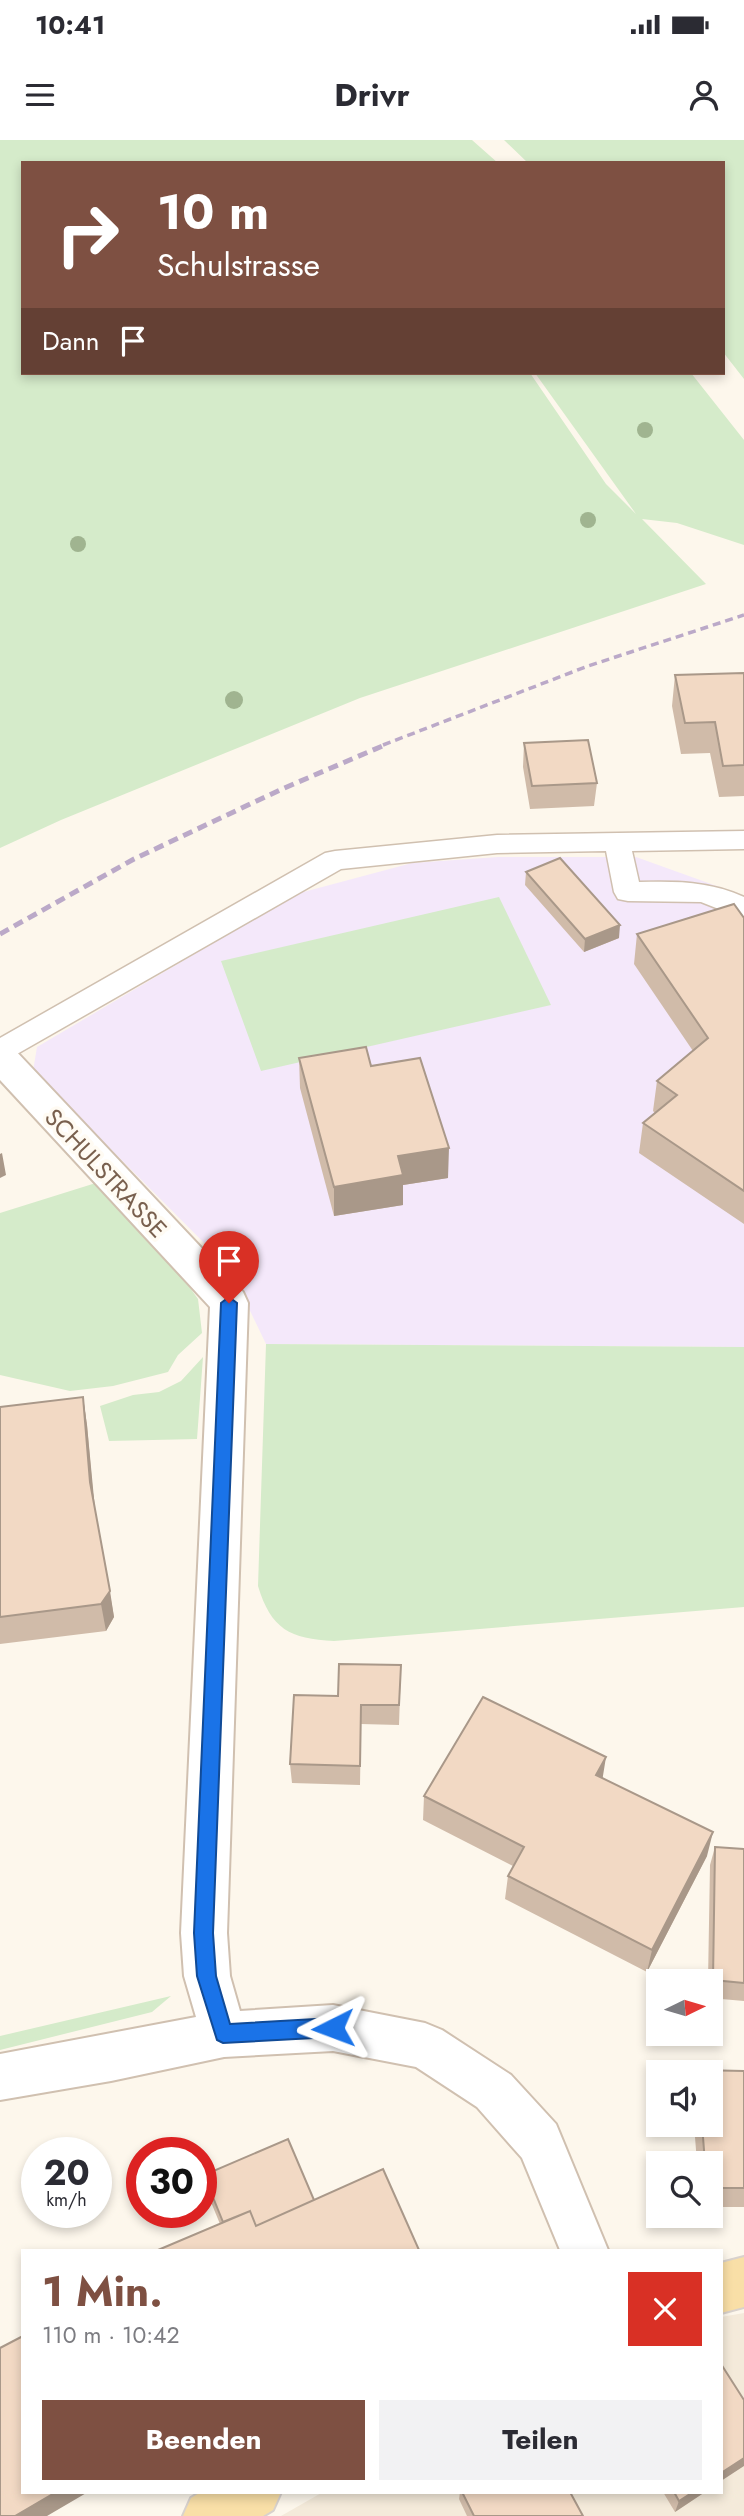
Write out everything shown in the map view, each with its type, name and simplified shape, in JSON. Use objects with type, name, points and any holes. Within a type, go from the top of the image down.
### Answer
[{"type":"main road","points":[[723,2287],[744,2281]]},
{"type":"main road","points":[[209,2516],[251,2494]]},
{"type":"street","name":"SCHULSTRASSE","points":[[0,1057],[229,1303],[204,1933],[207,1976],[223,2034]]},
{"type":"street","points":[[0,2077],[111,2058],[223,2034],[333,2028],[425,2046],[494,2091],[540,2141],[584,2249]]},
{"type":"lane","points":[[0,1051],[335,860],[497,844],[744,840]]},
{"type":"lane","points":[[617,842],[628,892],[700,891],[744,909]]},
{"type":"shaded area","points":[[498,857],[636,857],[744,898],[744,1347],[266,1344],[230,1269],[33,1071],[37,1047],[296,894],[412,863]]},
{"type":"shaded area","points":[[744,2313],[744,2516],[281,2516],[320,2494],[723,2494],[723,2317]]},
{"type":"green space","points":[[0,140],[472,140],[496,161],[21,161],[21,375],[531,375],[606,484],[636,514],[536,375],[693,375],[744,440],[744,545],[677,523],[642,519],[706,584],[360,698],[61,820],[0,848]]},
{"type":"green space","points":[[504,140],[744,140],[744,379],[725,355],[725,161],[526,161]]},
{"type":"green space","points":[[499,897],[551,1005],[261,1071],[221,961]]},
{"type":"green space","points":[[99,1182],[178,1271],[198,1299],[202,1333],[178,1355],[168,1372],[113,1386],[70,1391],[0,1375],[0,1213]]},
{"type":"green space","points":[[266,1344],[744,1347],[744,1607],[334,1641],[305,1638],[284,1629],[269,1612],[258,1586]]},
{"type":"green space","points":[[203,1357],[197,1439],[109,1441],[100,1406],[133,1395],[159,1392],[181,1381]]},
{"type":"green space","points":[[171,1996],[152,2012],[0,2050],[0,2036]]},
{"type":"building","points":[[744,673],[744,765],[723,766],[715,722],[685,723],[675,675]]},
{"type":"building","points":[[588,740],[597,783],[532,786],[524,743]]},
{"type":"building","points":[[560,858],[620,925],[585,939],[526,872]]},
{"type":"building","points":[[734,904],[744,918],[744,1191],[643,1123],[677,1095],[657,1081],[708,1038],[637,934]]},
{"type":"building","points":[[366,1047],[371,1066],[420,1058],[449,1148],[398,1156],[403,1175],[334,1187],[299,1058]]},
{"type":"building","points":[[83,1397],[90,1482],[110,1591],[101,1604],[0,1617],[0,1407]]},
{"type":"building","points":[[339,1664],[401,1665],[399,1705],[361,1705],[360,1766],[290,1764],[294,1695],[338,1696]]},
{"type":"building","points":[[483,1697],[606,1757],[596,1775],[713,1832],[652,1950],[508,1876],[524,1847],[424,1796]]},
{"type":"building","points":[[715,1847],[744,1849],[744,1983],[723,1981],[723,1969],[713,1969]]},
{"type":"building","points":[[723,2071],[744,2071],[744,2188],[723,2188],[723,2151],[704,2151],[703,2137],[723,2137]]},
{"type":"building","points":[[288,2139],[314,2200],[256,2226],[250,2211],[223,2222],[217,2207],[217,2169]]},
{"type":"building","points":[[383,2169],[419,2249],[160,2249],[210,2228],[217,2228],[217,2225],[250,2211],[256,2226]]},
{"type":"building","points":[[21,2337],[21,2494],[53,2494],[15,2516],[0,2516],[0,2348]]},
{"type":"building","points":[[723,2367],[744,2400],[744,2458],[723,2472]]},
{"type":"building","points":[[463,2494],[571,2494],[583,2516],[474,2516]]},
{"type":"building","points":[[675,2494],[690,2494],[679,2501]]},
{"type":"railway","points":[[383,745],[588,666],[744,615]]},
{"type":"railway","points":[[0,934],[134,859],[282,789],[387,744]]},
{"type":"route","points":[[229,1303],[204,1933],[207,1976],[223,2034],[333,2028]]}]
